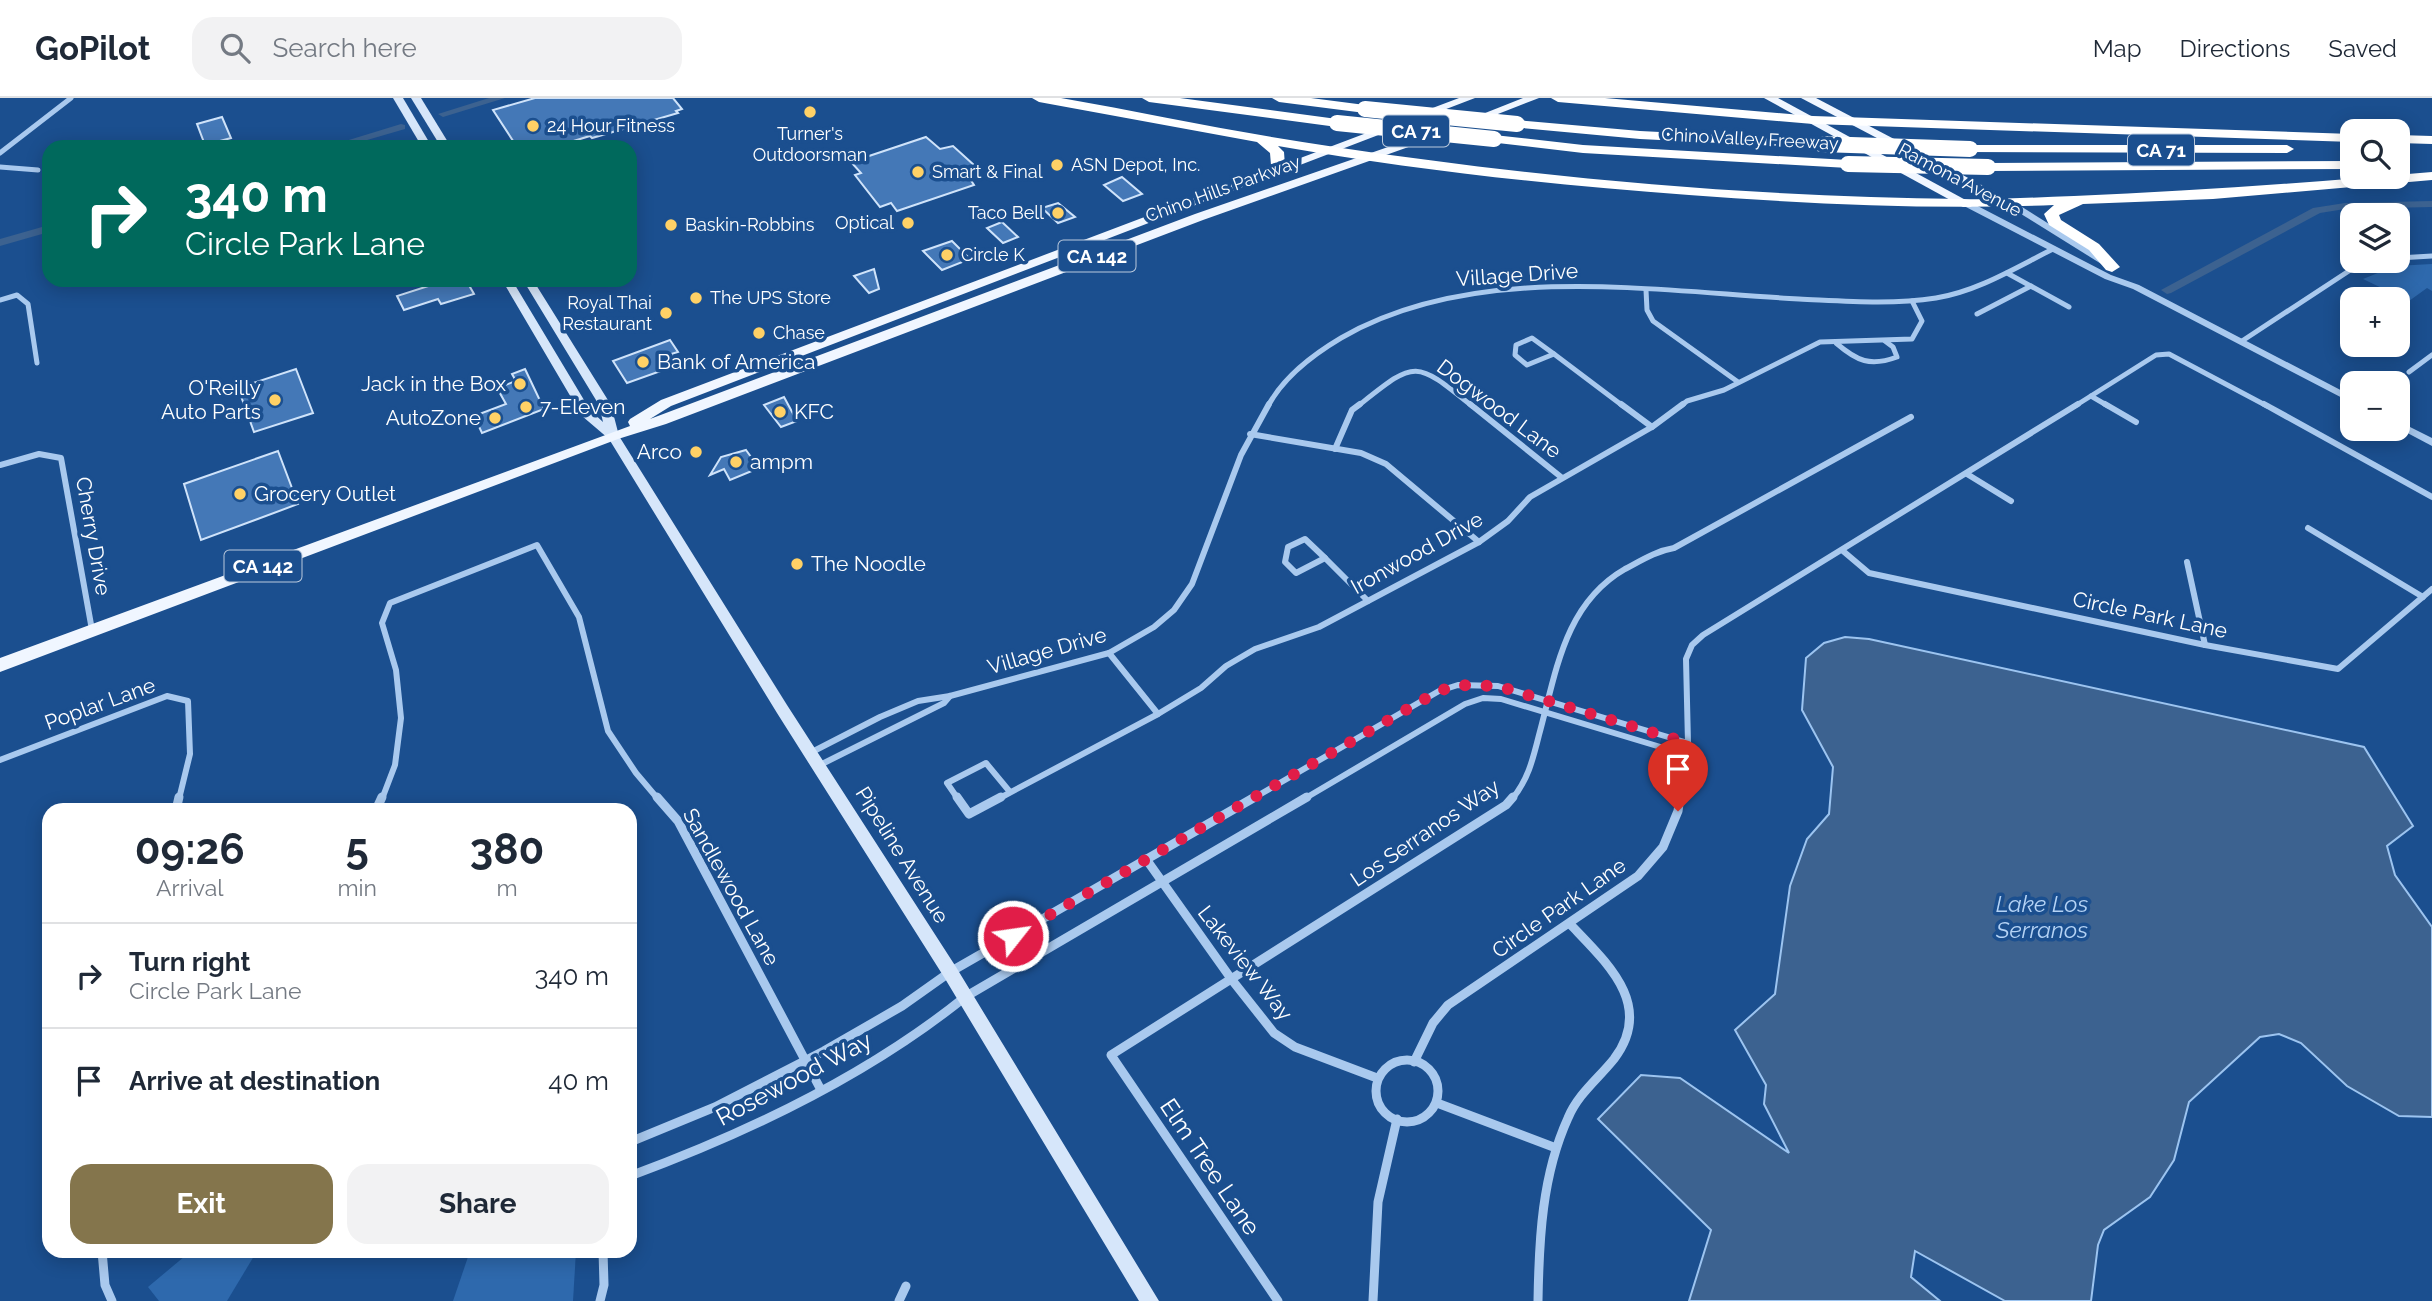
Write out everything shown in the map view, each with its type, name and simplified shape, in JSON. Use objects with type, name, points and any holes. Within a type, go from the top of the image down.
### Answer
[{"type":"highway","points":[[1039,98],[1331,151],[1460,169],[1609,185],[1817,200],[1967,204],[2213,195],[2432,176]]},
{"type":"highway","name":"Chino Valley Freeway","points":[[1149,98],[1337,123],[1583,149],[1848,164],[1989,167],[2340,165]]},
{"type":"highway","name":"Chino Valley Freeway","points":[[1279,98],[1365,109],[1640,135],[1821,144],[1970,149],[2340,148]]},
{"type":"highway","points":[[1558,98],[1813,120],[2340,138]]},
{"type":"highway","points":[[1263,139],[1277,152],[1278,166],[1272,174]]},
{"type":"highway","points":[[2410,139],[2432,140]]},
{"type":"highway","points":[[2410,148],[2432,147]]},
{"type":"highway","points":[[2410,165],[2432,164]]},
{"type":"highway","points":[[2112,267],[2094,247],[2054,222],[2051,214],[2063,206],[2122,198]]},
{"type":"main road","points":[[398,98],[423,140]]},
{"type":"main road","points":[[416,98],[442,140]]},
{"type":"main road","name":"Chino Hills Parkway","points":[[613,436],[666,403],[1469,98]]},
{"type":"main road","name":"Chino Hills Parkway","points":[[0,665],[613,436],[661,421],[1199,217],[1533,98]]},
{"type":"main road","name":"Ramona Avenue","points":[[1770,98],[1967,204]]},
{"type":"main road","name":"Ramona Avenue","points":[[1807,98],[2008,202]]},
{"type":"main road","name":"Pipeline Avenue","points":[[511,287],[586,413],[613,436]]},
{"type":"main road","name":"Pipeline Avenue","points":[[532,287],[605,405],[613,436],[950,972],[1150,1301]]},
{"type":"street","points":[[0,152],[71,98]]},
{"type":"street","points":[[0,167],[38,170]]},
{"type":"street","name":"Ramona Avenue","points":[[2008,202],[2112,267],[2137,287]]},
{"type":"street","name":"Ramona Avenue","points":[[1967,204],[2108,277],[2137,287],[2340,394]]},
{"type":"street","name":"Village Drive","points":[[814,759],[867,725],[937,695],[950,696],[1109,653],[1156,627],[1190,589],[1250,434],[1279,386],[1339,336],[1410,307],[1481,291],[1542,286],[1646,289],[1861,302],[1912,301],[1976,288],[2053,249]]},
{"type":"street","points":[[2410,257],[2432,256]]},
{"type":"street","points":[[2007,273],[2069,307]]},
{"type":"street","points":[[2242,341],[2346,273]]},
{"type":"street","points":[[1977,314],[2031,286]]},
{"type":"street","points":[[1646,289],[1647,310],[1653,321],[1738,382]]},
{"type":"street","points":[[0,300],[17,295],[27,304],[37,363]]},
{"type":"street","name":"Ironwood Drive","points":[[1010,792],[986,763],[947,783],[969,814],[1158,714],[1201,688],[1226,666],[1255,649],[1319,627],[1479,542],[1508,521],[1530,497],[1652,427],[1687,401],[1724,390],[1820,342],[1912,339],[1922,321],[1912,301]]},
{"type":"street","points":[[1554,354],[1527,365],[1516,355],[1516,345],[1532,338],[1554,354],[1652,427]]},
{"type":"street","points":[[1835,342],[1868,365],[1877,365],[1897,357],[1893,347],[1885,341]]},
{"type":"street","name":"Circle Park Lane","points":[[1413,1062],[1433,1023],[1448,1005],[1638,876],[1664,847],[1678,811],[1688,743],[1686,659],[1692,645],[1703,635],[1843,551],[2155,355],[2169,354],[2432,497]]},
{"type":"street","points":[[2410,371],[2432,355]]},
{"type":"street","name":"Dogwood Lane","points":[[1335,449],[1352,410],[1398,374],[1415,369],[1426,371],[1439,379],[1561,477]]},
{"type":"street","points":[[2091,396],[2136,422]]},
{"type":"street","name":"Los Serranos Way","points":[[1111,1055],[1232,981],[1506,805],[1520,789],[1530,769],[1566,635],[1574,619],[1598,589],[1612,577],[1658,551],[1674,548],[1911,417]]},
{"type":"street","points":[[2410,431],[2432,443]]},
{"type":"street","points":[[1250,434],[1361,453],[1386,464],[1479,542]]},
{"type":"street","name":"Cherry Drive","points":[[0,465],[29,456],[52,453],[61,458],[92,630]]},
{"type":"street","points":[[1967,474],[2011,501]]},
{"type":"street","points":[[2308,528],[2423,597]]},
{"type":"street","points":[[1325,558],[1296,573],[1285,562],[1288,547],[1305,538],[1325,558],[1368,601]]},
{"type":"street","name":"Sandlewood Lane","points":[[380,803],[391,785],[404,709],[396,657],[382,623],[390,603],[537,545],[579,617],[608,731],[636,773],[678,821],[821,1090]]},
{"type":"street","name":"Circle Park Lane","points":[[1843,551],[1869,573],[2205,645],[2338,669],[2432,589]]},
{"type":"street","points":[[2187,562],[2205,645]]},
{"type":"street","points":[[1109,653],[1158,714]]},
{"type":"street","name":"Rosewood Way","points":[[637,1139],[717,1108],[806,1063],[921,996],[950,972],[1439,691],[1475,684],[1498,686],[1688,743]]},
{"type":"street","name":"Poplar Lane","points":[[0,760],[167,696],[188,701],[190,754],[178,803]]},
{"type":"street","name":"Village Drive","points":[[814,759],[875,737],[944,703],[950,696]]},
{"type":"street","name":"Rosewood Way","points":[[637,1173],[719,1142],[821,1090],[936,1022],[965,997],[1465,704],[1492,698],[1686,755]]},
{"type":"street","points":[[867,725],[875,737]]},
{"type":"street","name":"Lakeview Way","points":[[1146,859],[1232,981],[1274,1033],[1295,1047],[1377,1078]]},
{"type":"street","points":[[1538,1301],[1541,1232],[1556,1148],[1568,1117],[1584,1088],[1626,1045],[1631,1012],[1622,981],[1570,924]]},
{"type":"street","name":"Elm Tree Lane","points":[[1111,1055],[1278,1301]]},
{"type":"street","points":[[1413,1062],[1429,1070],[1434,1078],[1439,1095],[1437,1103],[1421,1119],[1397,1119],[1379,1102],[1376,1094],[1377,1078],[1388,1065],[1413,1062]]},
{"type":"street","points":[[1437,1103],[1556,1148]]},
{"type":"street","points":[[1373,1301],[1378,1202],[1397,1119]]},
{"type":"street","points":[[103,1258],[105,1285],[112,1301]]},
{"type":"street","points":[[600,1301],[604,1285],[603,1258]]},
{"type":"street","points":[[900,1301],[906,1286]]},
{"type":"shaded area","points":[[2432,264],[2432,291],[2427,288],[2410,300],[2410,287],[2380,287],[2363,279],[2378,273],[2410,273],[2410,265]]},
{"type":"shaded area","points":[[183,1258],[253,1258],[227,1301],[159,1301],[148,1287]]},
{"type":"shaded area","points":[[468,1258],[576,1258],[573,1301],[453,1301]]},
{"type":"water","name":"Lake Los Serranos","points":[[1845,637],[1869,639],[2364,747],[2413,826],[2387,846],[2395,875],[2432,927],[2432,1117],[2399,1116],[2347,1086],[2301,1043],[2279,1034],[2260,1037],[2189,1102],[2174,1160],[2150,1197],[2104,1230],[2098,1245],[2091,1301],[2005,1301],[1915,1251],[1911,1277],[1940,1301],[1689,1301],[1711,1230],[1598,1119],[1641,1075],[1680,1078],[1789,1153],[1764,1104],[1766,1085],[1735,1030],[1775,994],[1790,886],[1807,839],[1829,814],[1833,767],[1802,710],[1806,658],[1824,643]]},
{"type":"building","points":[[535,98],[673,98],[682,109],[676,111],[678,113],[577,140],[512,140],[493,110]]},
{"type":"building","points":[[222,117],[231,138],[203,140],[197,124]]},
{"type":"building","name":"Smart & Final","points":[[926,137],[940,149],[953,146],[975,166],[974,178],[970,179],[974,185],[897,211],[891,203],[880,207],[855,175],[861,173],[851,162]]},
{"type":"building","points":[[1122,177],[1142,194],[1123,201],[1104,185]]},
{"type":"building","name":"Taco Bell","points":[[1058,203],[1075,217],[1058,223],[1042,208]]},
{"type":"building","points":[[1002,222],[1018,237],[1003,243],[987,228]]},
{"type":"building","name":"Circle K","points":[[952,241],[970,259],[942,270],[923,251]]},
{"type":"building","points":[[874,269],[879,289],[869,293],[854,276]]},
{"type":"building","points":[[425,287],[470,287],[474,294],[441,304],[438,299],[404,310],[397,296]]},
{"type":"building","name":"Bank of America","points":[[670,340],[678,352],[671,354],[676,360],[669,362],[672,367],[627,383],[613,361]]},
{"type":"building","name":"O'Reilly Auto Parts","points":[[296,369],[313,413],[254,432],[238,388]]},
{"type":"building","points":[[525,369],[544,409],[482,433],[474,416],[506,404],[497,388],[516,381],[512,374]]},
{"type":"building","name":"KFC","points":[[784,397],[797,421],[781,427],[764,405]]},
{"type":"building","name":"ampm","points":[[746,450],[759,468],[730,480],[724,469],[710,475],[721,457]]},
{"type":"building","name":"Grocery Outlet","points":[[278,451],[298,504],[201,540],[184,484]]},
{"type":"waterway","points":[[443,114],[500,98]]},
{"type":"waterway","points":[[356,140],[401,127]]},
{"type":"waterway","points":[[2167,290],[2317,210],[2345,206],[2432,204]]},
{"type":"waterway","points":[[0,243],[42,230]]},
{"type":"place","name":"Turner's Outdoorsman","points":[[810,112]]},
{"type":"place","name":"24 Hour Fitness","points":[[533,126]]},
{"type":"place","name":"ASN Depot, Inc.","points":[[1057,165]]},
{"type":"place","name":"Smart & Final","points":[[918,172]]},
{"type":"place","name":"Taco Bell","points":[[1058,213]]},
{"type":"place","name":"Optical","points":[[908,223]]},
{"type":"place","name":"Baskin-Robbins","points":[[671,225]]},
{"type":"place","name":"Circle K","points":[[947,255]]},
{"type":"place","name":"The UPS Store","points":[[696,298]]},
{"type":"place","name":"Royal Thai Restaurant","points":[[666,313]]},
{"type":"place","name":"Chase","points":[[759,333]]},
{"type":"place","name":"Bank of America","points":[[643,362]]},
{"type":"place","name":"Jack in the Box","points":[[520,384]]},
{"type":"place","name":"O'Reilly Auto Parts","points":[[275,400]]},
{"type":"place","name":"7-Eleven","points":[[526,407]]},
{"type":"place","name":"KFC","points":[[780,412]]},
{"type":"place","name":"AutoZone","points":[[495,418]]},
{"type":"place","name":"Arco","points":[[696,452]]},
{"type":"place","name":"ampm","points":[[736,462]]},
{"type":"place","name":"Grocery Outlet","points":[[240,494]]},
{"type":"place","name":"The Noodle","points":[[797,564]]},
{"type":"route","points":[[1013,936],[1439,691],[1458,685],[1498,686],[1688,743],[1678,811]]}]
